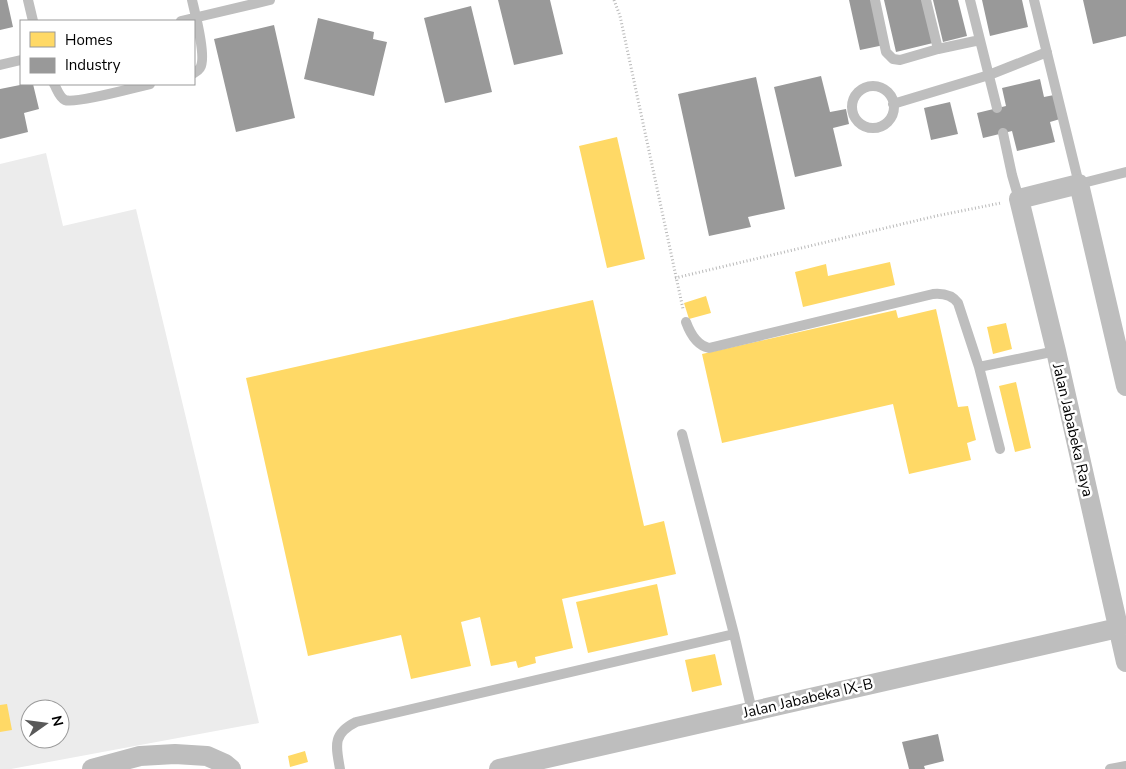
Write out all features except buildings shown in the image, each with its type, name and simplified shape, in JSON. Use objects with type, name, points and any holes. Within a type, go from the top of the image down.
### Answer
[{"type":"street","points":[[1019,199],[1079,184],[1126,386]]},
{"type":"street","name":"Jalan Jababeka Raya","points":[[1019,199],[1056,351],[1126,662]]},
{"type":"street","name":"Jalan Jababeka IX-B","points":[[499,769],[1118,628]]},
{"type":"street","points":[[92,769],[140,756],[175,754],[207,756],[225,764],[231,769]]},
{"type":"lane","points":[[28,0],[33,20]]},
{"type":"lane","points":[[192,0],[202,55],[202,66],[195,72]]},
{"type":"lane","points":[[186,20],[270,0]]},
{"type":"lane","points":[[875,0],[886,52],[893,59],[900,60],[980,40]]},
{"type":"lane","points":[[926,0],[938,49]]},
{"type":"lane","points":[[970,0],[997,108]]},
{"type":"lane","points":[[1034,0],[1079,184],[1126,172]]},
{"type":"lane","points":[[893,104],[989,75],[1047,52]]},
{"type":"lane","points":[[0,65],[20,60]]},
{"type":"lane","points":[[55,85],[65,100],[73,100],[145,85]]},
{"type":"lane","points":[[871,86],[878,87],[889,94],[893,104],[893,114],[890,120],[879,128],[872,128],[860,123],[853,111],[853,104],[859,92],[871,86]]},
{"type":"lane","points":[[1003,133],[1019,199]]},
{"type":"lane","points":[[686,322],[690,333],[695,339],[709,348],[940,293],[954,298],[958,303],[979,366],[1000,449]]},
{"type":"lane","points":[[979,366],[1056,351]]},
{"type":"lane","points":[[682,434],[752,711]]},
{"type":"lane","points":[[340,769],[336,747],[339,738],[343,730],[356,722],[734,634]]},
{"type":"lane","points":[[1110,769],[1126,766]]},
{"type":"path","points":[[614,0],[620,16],[686,322]]},
{"type":"path","points":[[676,278],[936,216],[1019,199]]},
{"type":"shaded area","points":[[46,153],[63,226],[136,209],[259,723],[11,769],[0,769],[0,164]]}]
